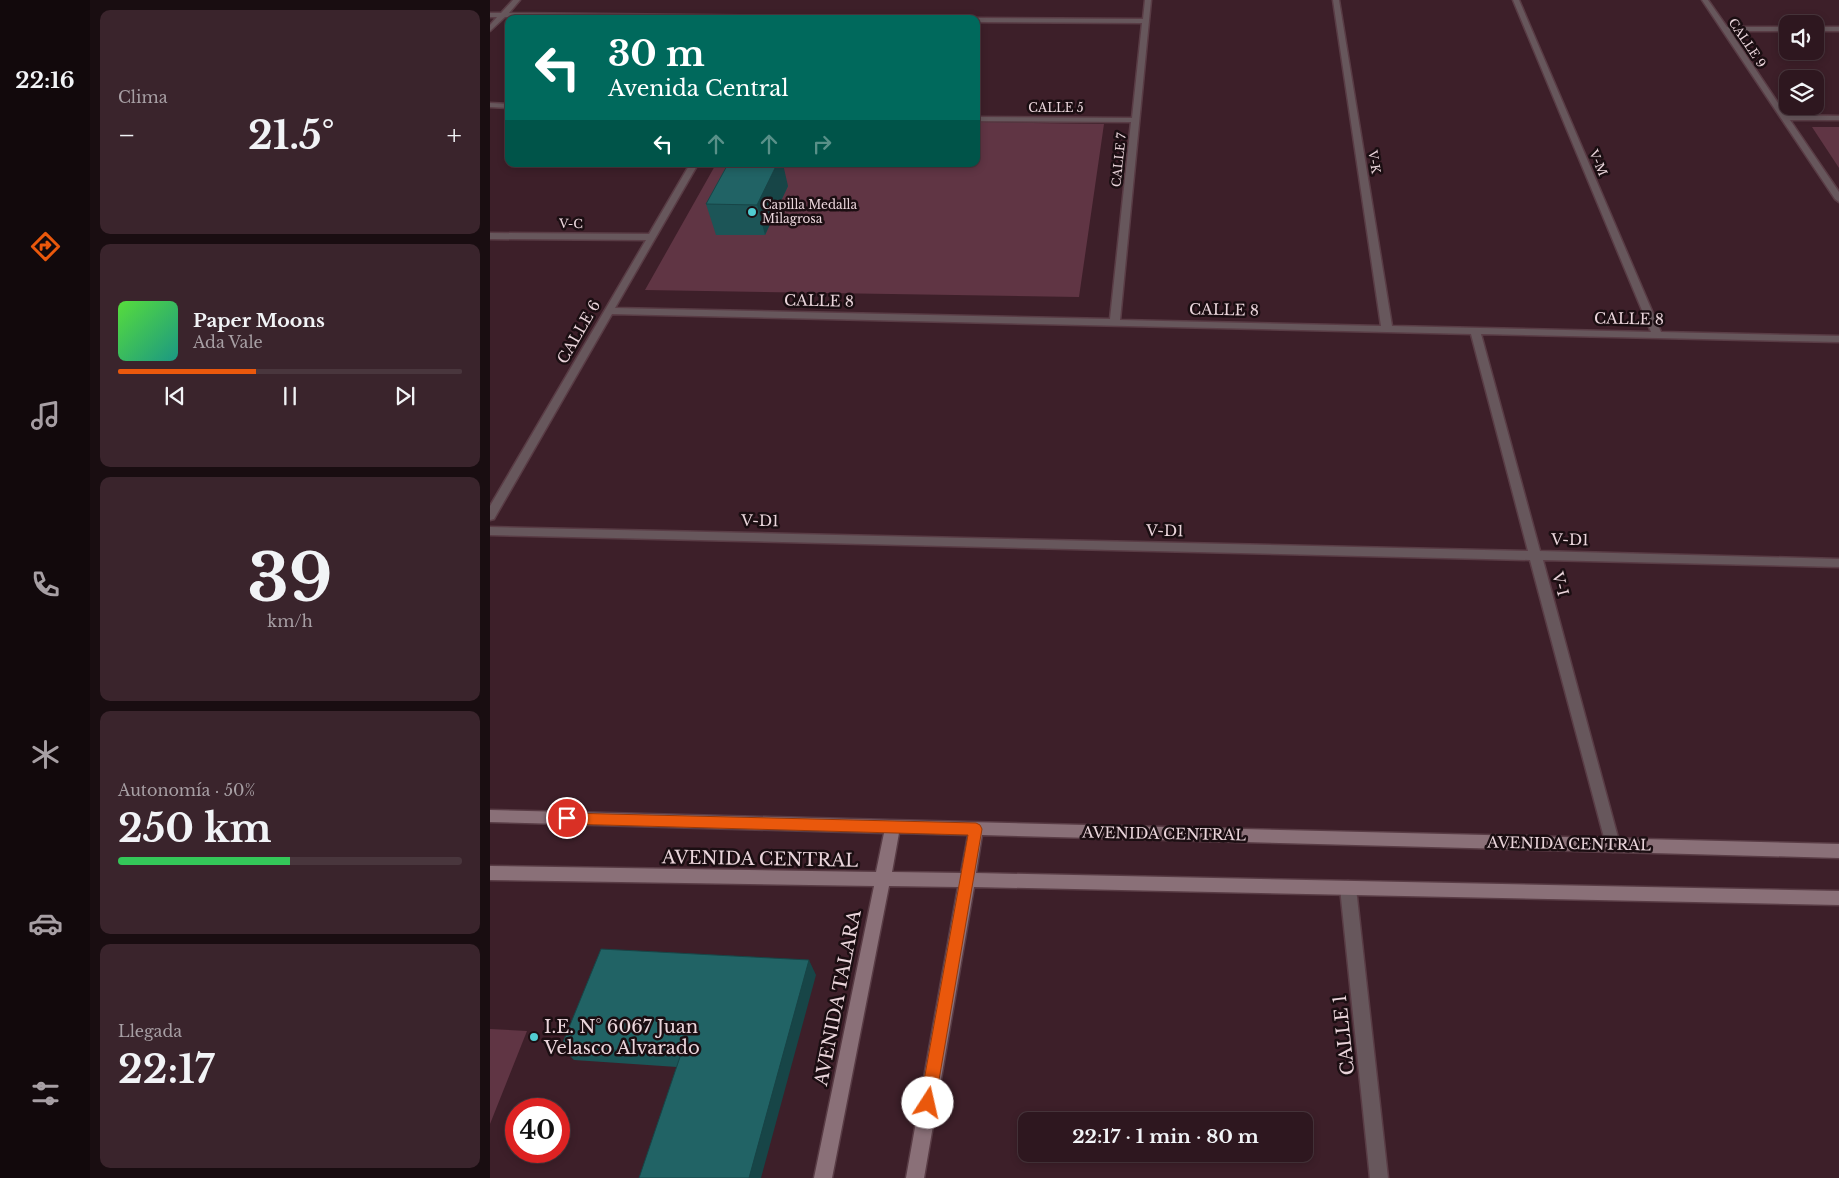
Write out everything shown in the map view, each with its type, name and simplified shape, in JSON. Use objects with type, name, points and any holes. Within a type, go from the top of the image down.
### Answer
[{"type":"street","points":[[490,29],[517,0]]},
{"type":"street","name":"CALLE 7","points":[[1115,322],[1148,0]]},
{"type":"street","name":"V-K","points":[[1336,0],[1387,329]]},
{"type":"street","name":"V-M","points":[[1516,0],[1657,335]]},
{"type":"street","name":"CALLE 9","points":[[1705,0],[1839,198]]},
{"type":"street","points":[[490,15],[503,15]]},
{"type":"street","points":[[980,20],[1146,21]]},
{"type":"street","points":[[1724,29],[1779,29]]},
{"type":"street","points":[[1824,29],[1839,30]]},
{"type":"street","points":[[490,105],[505,106]]},
{"type":"street","points":[[1784,117],[1839,118]]},
{"type":"street","name":"CALLE 5","points":[[980,119],[1136,120]]},
{"type":"street","name":"CALLE 6","points":[[490,516],[692,167]]},
{"type":"street","name":"V-C","points":[[490,236],[651,237]]},
{"type":"street","name":"CALLE 8","points":[[608,311],[1839,339]]},
{"type":"street","name":"V-I","points":[[1475,331],[1613,845]]},
{"type":"street","name":"V-D1","points":[[490,531],[1839,563]]},
{"type":"street","name":"AVENIDA CENTRAL","points":[[490,816],[1839,851]]},
{"type":"street","name":"AVENIDA TALARA","points":[[823,1178],[893,827]]},
{"type":"street","points":[[916,1178],[976,829]]},
{"type":"street","name":"AVENIDA CENTRAL","points":[[490,873],[966,880],[1839,898]]},
{"type":"street","name":"CALLE 1","points":[[1348,888],[1378,1178]]},
{"type":"shaded area","points":[[980,122],[1104,124],[1079,297],[645,290],[714,167],[980,167]]},
{"type":"shaded area","points":[[1812,127],[1839,127],[1839,168]]},
{"type":"shaded area","points":[[490,1029],[527,1031],[490,1124]]},
{"type":"building","points":[[726,167],[776,167],[757,205],[706,204]]},
{"type":"building","points":[[601,949],[809,960],[749,1178],[639,1178],[681,1054],[561,1047]]},
{"type":"place","name":"Capilla Medalla Milagrosa","points":[[752,212]]},
{"type":"place","name":"I.E. N° 6067 Juan Velasco Alvarado","points":[[534,1037]]},
{"type":"route","points":[[567,818],[976,829],[928,1103]]}]
